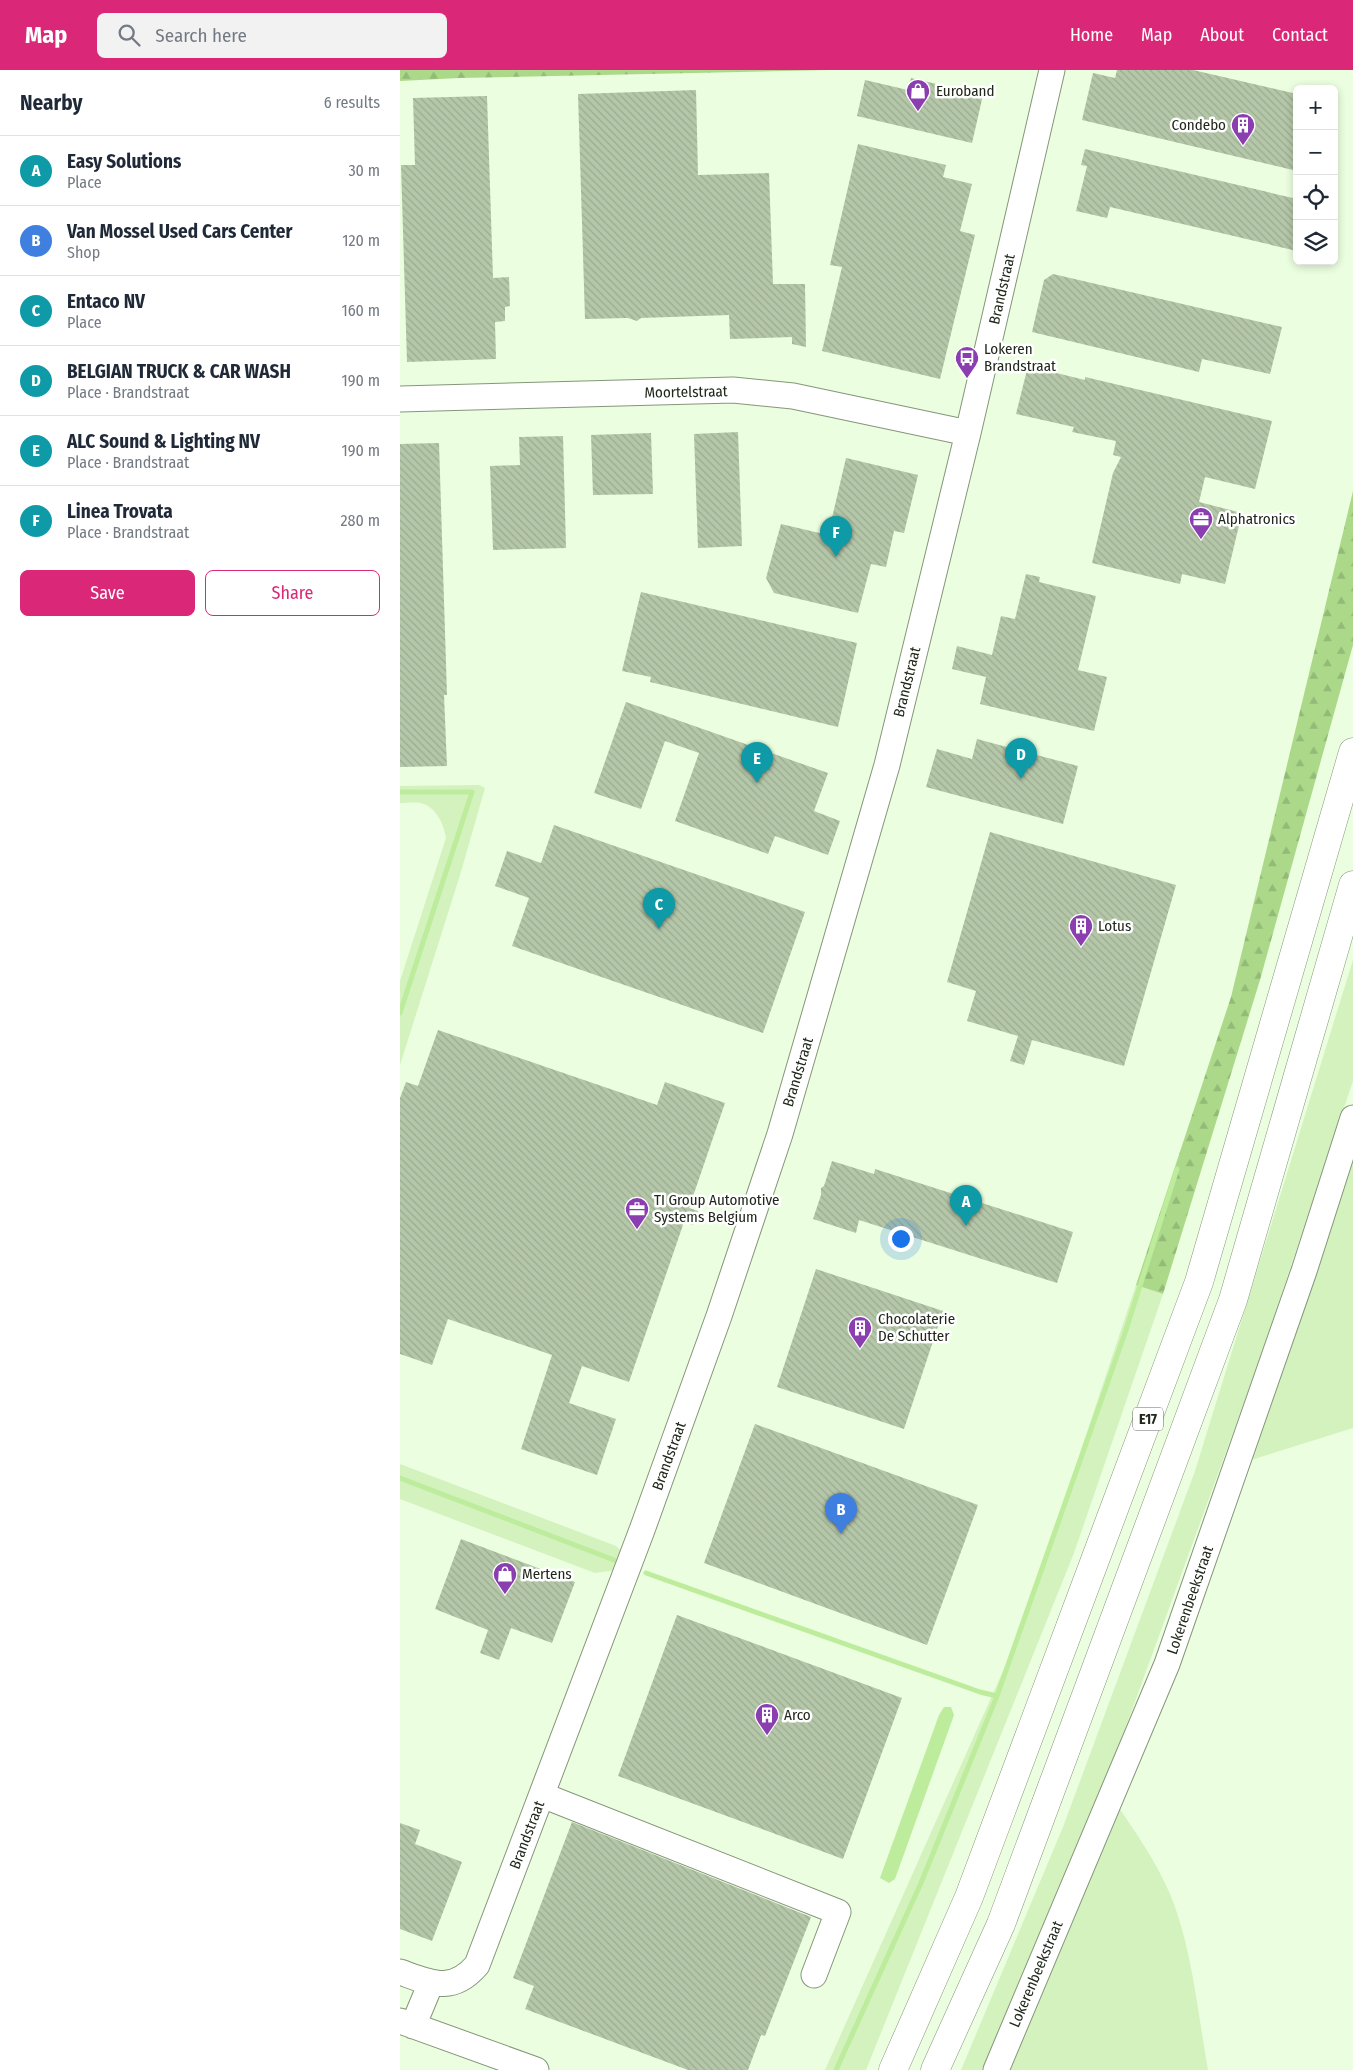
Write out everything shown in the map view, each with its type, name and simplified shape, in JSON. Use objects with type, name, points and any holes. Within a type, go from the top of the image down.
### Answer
[{"type":"highway","name":"E17","points":[[893,2070],[969,1896],[1200,1282],[1353,752]]},
{"type":"highway","name":"E17","points":[[935,2070],[1001,1924],[1233,1300],[1353,885]]},
{"type":"street","name":"Brandstraat","points":[[400,1972],[431,1983],[448,1984],[469,1975],[477,1965],[542,1795],[719,1316],[780,1134],[840,933],[887,765],[968,432],[1052,70]]},
{"type":"street","name":"Moortelstraat","points":[[400,399],[733,390],[793,396],[968,432]]},
{"type":"street","name":"Lokerenbeekstraat","points":[[996,2070],[1168,1664],[1304,1271],[1353,1118]]},
{"type":"street","points":[[542,1795],[838,1912],[814,1975]]},
{"type":"street","points":[[431,1983],[407,2024],[536,2070]]},
{"type":"shaded area","points":[[479,785],[485,788],[460,875],[400,1065],[400,981],[446,838],[441,822],[431,808],[421,803],[400,803],[400,786]]},
{"type":"shaded area","points":[[1353,960],[1353,1081],[1259,1361],[1101,1795],[983,2070],[961,2070],[1063,1827],[1195,1471]]},
{"type":"shaded area","points":[[1353,1146],[1353,1428],[1251,1460]]},
{"type":"shaded area","points":[[1136,1285],[1163,1294],[1074,1553],[866,2070],[825,2070],[1020,1633]]},
{"type":"shaded area","points":[[400,1464],[616,1546],[621,1551],[616,1570],[595,1573],[400,1499]]},
{"type":"shaded area","points":[[944,1707],[951,1707],[954,1715],[895,1879],[889,1883],[880,1878],[939,1715]]},
{"type":"shaded area","points":[[1117,1805],[1159,1871],[1178,1914],[1194,1981],[1208,2070],[1004,2070]]},
{"type":"green space","points":[[400,70],[829,70],[400,81]]},
{"type":"green space","points":[[1353,491],[1353,645],[1260,980],[1163,1294],[1136,1285],[1231,997]]},
{"type":"building","name":"Condebo","points":[[1117,70],[1193,70],[1293,93],[1293,170],[1082,120],[1093,73],[1115,78]]},
{"type":"building","name":"Euroband","points":[[911,78],[983,95],[972,143],[857,116],[865,80],[908,90]]},
{"type":"building","points":[[696,90],[698,175],[769,173],[773,284],[805,284],[806,347],[792,344],[792,337],[730,339],[729,315],[641,318],[637,321],[628,318],[585,319],[578,94]]},
{"type":"building","points":[[487,96],[493,278],[509,277],[510,306],[505,307],[505,321],[495,322],[496,359],[407,362],[401,165],[415,165],[413,98]]},
{"type":"building","points":[[858,144],[946,165],[943,177],[972,184],[960,231],[975,235],[940,379],[822,351],[842,267],[830,265]]},
{"type":"building","points":[[1085,149],[1293,198],[1293,250],[1110,207],[1107,218],[1076,211],[1087,166],[1081,165]]},
{"type":"building","points":[[1053,274],[1282,327],[1270,374],[1202,359],[1199,372],[1032,332],[1044,280]]},
{"type":"building","points":[[1028,366],[1085,380],[1085,377],[1272,421],[1255,489],[1205,477],[1199,502],[1242,513],[1225,584],[1182,574],[1180,584],[1092,563],[1113,473],[1121,457],[1113,455],[1116,441],[1072,432],[1074,427],[1016,414]]},
{"type":"building","points":[[738,432],[742,546],[698,548],[694,434]]},
{"type":"building","points":[[651,433],[653,494],[593,495],[591,435]]},
{"type":"building","points":[[563,436],[566,548],[493,550],[490,466],[520,465],[519,437]]},
{"type":"building","points":[[439,443],[447,695],[444,695],[447,766],[400,767],[400,444]]},
{"type":"building","points":[[846,458],[918,475],[904,533],[894,531],[886,567],[871,564],[858,613],[774,593],[766,578],[781,524],[828,535]]},
{"type":"building","points":[[1026,574],[1040,577],[1039,582],[1096,596],[1078,670],[1107,677],[1094,731],[980,704],[986,677],[952,669],[957,646],[992,655],[1001,616],[1015,619]]},
{"type":"building","points":[[641,592],[857,643],[838,727],[650,682],[651,677],[622,671]]},
{"type":"building","points":[[626,702],[828,773],[814,811],[840,821],[828,855],[775,836],[768,854],[675,821],[699,753],[665,741],[641,809],[594,793]]},
{"type":"building","points":[[977,739],[1078,766],[1063,824],[926,787],[937,749],[972,759]]},
{"type":"building","points":[[554,825],[805,912],[763,1033],[512,946],[529,898],[495,886],[507,851],[541,863]]},
{"type":"building","name":"Lotus","points":[[990,832],[1176,885],[1124,1066],[1032,1040],[1024,1065],[1010,1061],[1018,1036],[967,1021],[976,991],[947,982]]},
{"type":"building","points":[[438,1030],[657,1105],[665,1082],[725,1103],[689,1208],[698,1211],[693,1225],[684,1222],[629,1382],[582,1366],[569,1403],[616,1419],[597,1475],[521,1449],[552,1355],[448,1319],[432,1365],[400,1354],[400,1098],[406,1082],[418,1086]]},
{"type":"building","points":[[832,1161],[874,1174],[875,1169],[1073,1232],[1057,1283],[859,1220],[856,1233],[813,1219],[821,1195],[821,1188],[824,1186]]},
{"type":"building","name":"Chocolaterie De Schutter","points":[[816,1269],[943,1311],[904,1429],[777,1387]]},
{"type":"building","points":[[755,1424],[978,1505],[927,1645],[704,1563]]},
{"type":"building","name":"Mertens","points":[[461,1539],[575,1582],[552,1643],[511,1628],[499,1660],[480,1653],[488,1630],[435,1609]]},
{"type":"building","name":"Arco","points":[[677,1615],[902,1698],[843,1859],[618,1776]]},
{"type":"building","points":[[572,1822],[811,1917],[765,2036],[761,2035],[748,2070],[688,2070],[525,2009],[534,1986],[513,1978]]},
{"type":"building","points":[[400,1823],[420,1830],[415,1844],[462,1862],[432,1941],[400,1929]]},
{"type":"waterway","points":[[400,792],[472,792],[400,1013]]},
{"type":"waterway","points":[[997,1696],[1125,1333],[1177,1169]]},
{"type":"waterway","points":[[400,1478],[614,1560]]},
{"type":"waterway","points":[[646,1573],[980,1692],[997,1696],[921,1883],[836,2070]]},
{"type":"place","name":"Euroband","points":[[918,112]]},
{"type":"place","name":"Condebo","points":[[1243,146]]},
{"type":"place","name":"Lokeren Brandstraat","points":[[967,379]]},
{"type":"place","name":"Alphatronics","points":[[1201,540]]},
{"type":"place","name":"Linea Trovata","points":[[836,557]]},
{"type":"place","name":"BELGIAN TRUCK & CAR WASH","points":[[1021,779]]},
{"type":"place","name":"ALC Sound & Lighting NV","points":[[757,783]]},
{"type":"place","name":"Entaco NV","points":[[659,929]]},
{"type":"place","name":"Lotus","points":[[1081,947]]},
{"type":"place","name":"Easy Solutions","points":[[966,1226]]},
{"type":"place","name":"TI Group Automotive Systems Belgium","points":[[637,1230]]},
{"type":"place","name":"Chocolaterie De Schutter","points":[[860,1349]]},
{"type":"place","name":"Van Mossel Used Cars Center","points":[[841,1534]]},
{"type":"place","name":"Mertens","points":[[505,1595]]},
{"type":"place","name":"Arco","points":[[767,1736]]}]
